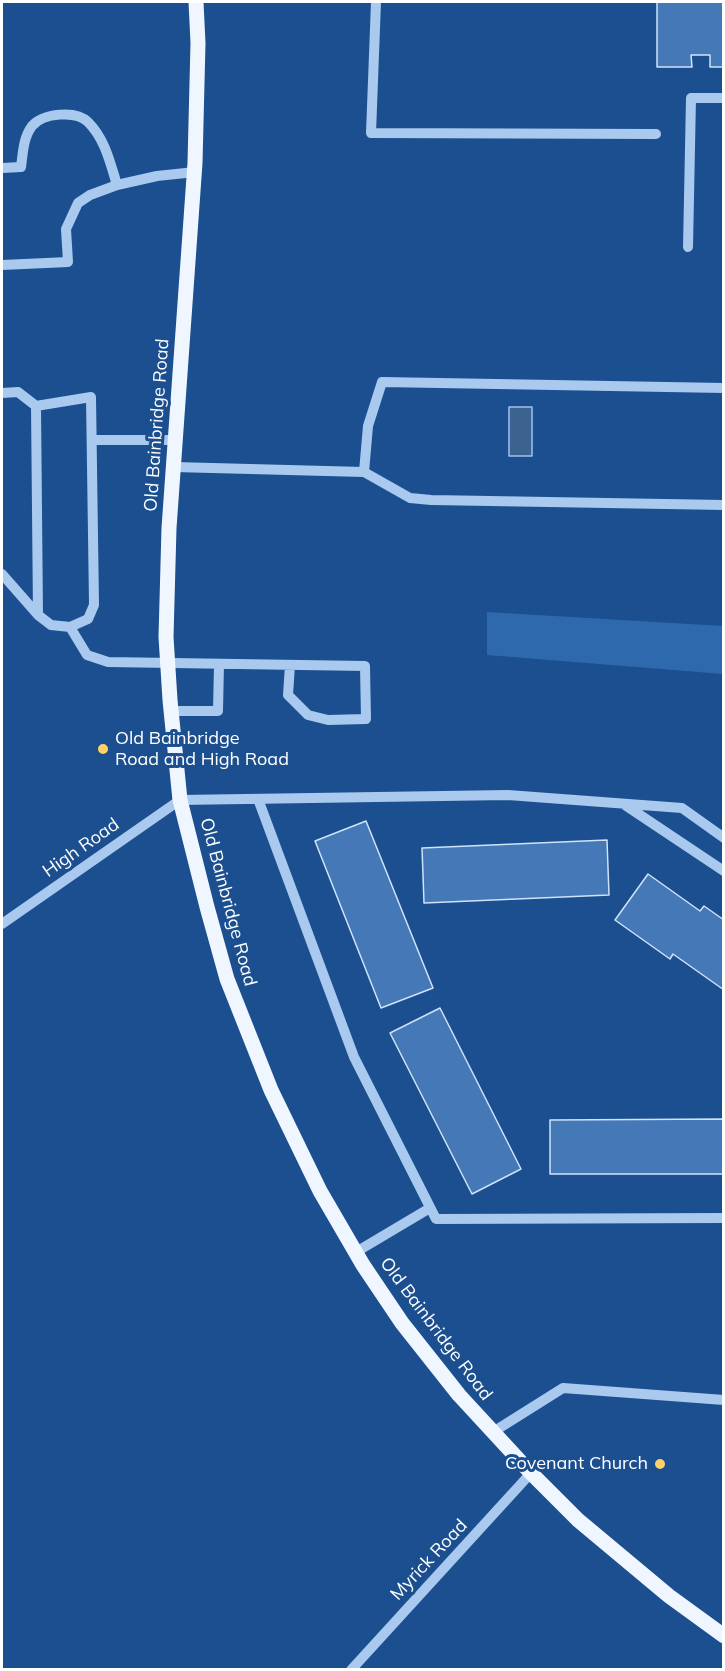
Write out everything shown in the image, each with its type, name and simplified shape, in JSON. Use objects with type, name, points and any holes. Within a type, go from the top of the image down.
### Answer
[{"type":"main road","name":"Old Bainbridge Road","points":[[196,2],[198,43],[195,172],[169,528],[166,637],[180,800],[227,980],[271,1090],[320,1191],[402,1323],[459,1395],[531,1473],[587,1527],[669,1596],[723,1636]]},
{"type":"street","points":[[376,2],[371,133],[656,134]]},
{"type":"street","points":[[688,247],[691,98],[723,98]]},
{"type":"street","points":[[2,168],[21,167],[23,146],[33,125],[51,116],[70,114],[86,120],[102,140],[117,185]]},
{"type":"street","points":[[2,265],[68,262],[66,230],[78,203],[90,195],[117,185],[157,176],[195,172]]},
{"type":"street","points":[[364,472],[368,426],[382,382],[723,388]]},
{"type":"street","points":[[2,393],[18,392],[36,406],[91,398],[93,605],[88,619],[70,627],[51,625],[38,615],[2,574]]},
{"type":"street","points":[[36,406],[38,615]]},
{"type":"street","points":[[92,440],[176,440]]},
{"type":"street","points":[[174,467],[364,472],[410,498],[431,500],[723,505]]},
{"type":"street","points":[[70,627],[87,655],[108,662],[365,666],[366,719],[328,720],[308,715],[288,695],[290,665]]},
{"type":"street","points":[[172,711],[218,711],[219,664]]},
{"type":"street","points":[[180,800],[508,795],[682,808],[723,838]]},
{"type":"street","points":[[258,799],[354,1057],[436,1219],[723,1218]]},
{"type":"street","name":"High Road","points":[[2,924],[180,800]]},
{"type":"street","points":[[622,803],[723,871]]},
{"type":"street","points":[[356,1252],[430,1208]]},
{"type":"street","points":[[493,1432],[563,1388],[723,1400]]},
{"type":"street","name":"Myrick Road","points":[[351,1670],[531,1473]]},
{"type":"shaded area","points":[[509,407],[532,407],[532,456],[509,456]]},
{"type":"shaded area","points":[[487,612],[723,626],[723,674],[487,655]]},
{"type":"building","points":[[657,2],[724,2],[724,67],[710,67],[710,55],[691,55],[692,67],[657,67]]},
{"type":"building","points":[[366,821],[433,988],[381,1008],[315,841]]},
{"type":"building","points":[[607,840],[609,895],[424,903],[422,848]]},
{"type":"building","points":[[648,874],[700,911],[704,906],[724,920],[724,990],[673,954],[670,959],[615,920]]},
{"type":"building","points":[[440,1008],[521,1169],[472,1194],[390,1033]]},
{"type":"building","points":[[724,1119],[724,1174],[550,1174],[550,1120]]},
{"type":"place","name":"Old Bainbridge Road and High Road","points":[[103,749]]},
{"type":"place","name":"Covenant Church","points":[[660,1464]]}]
